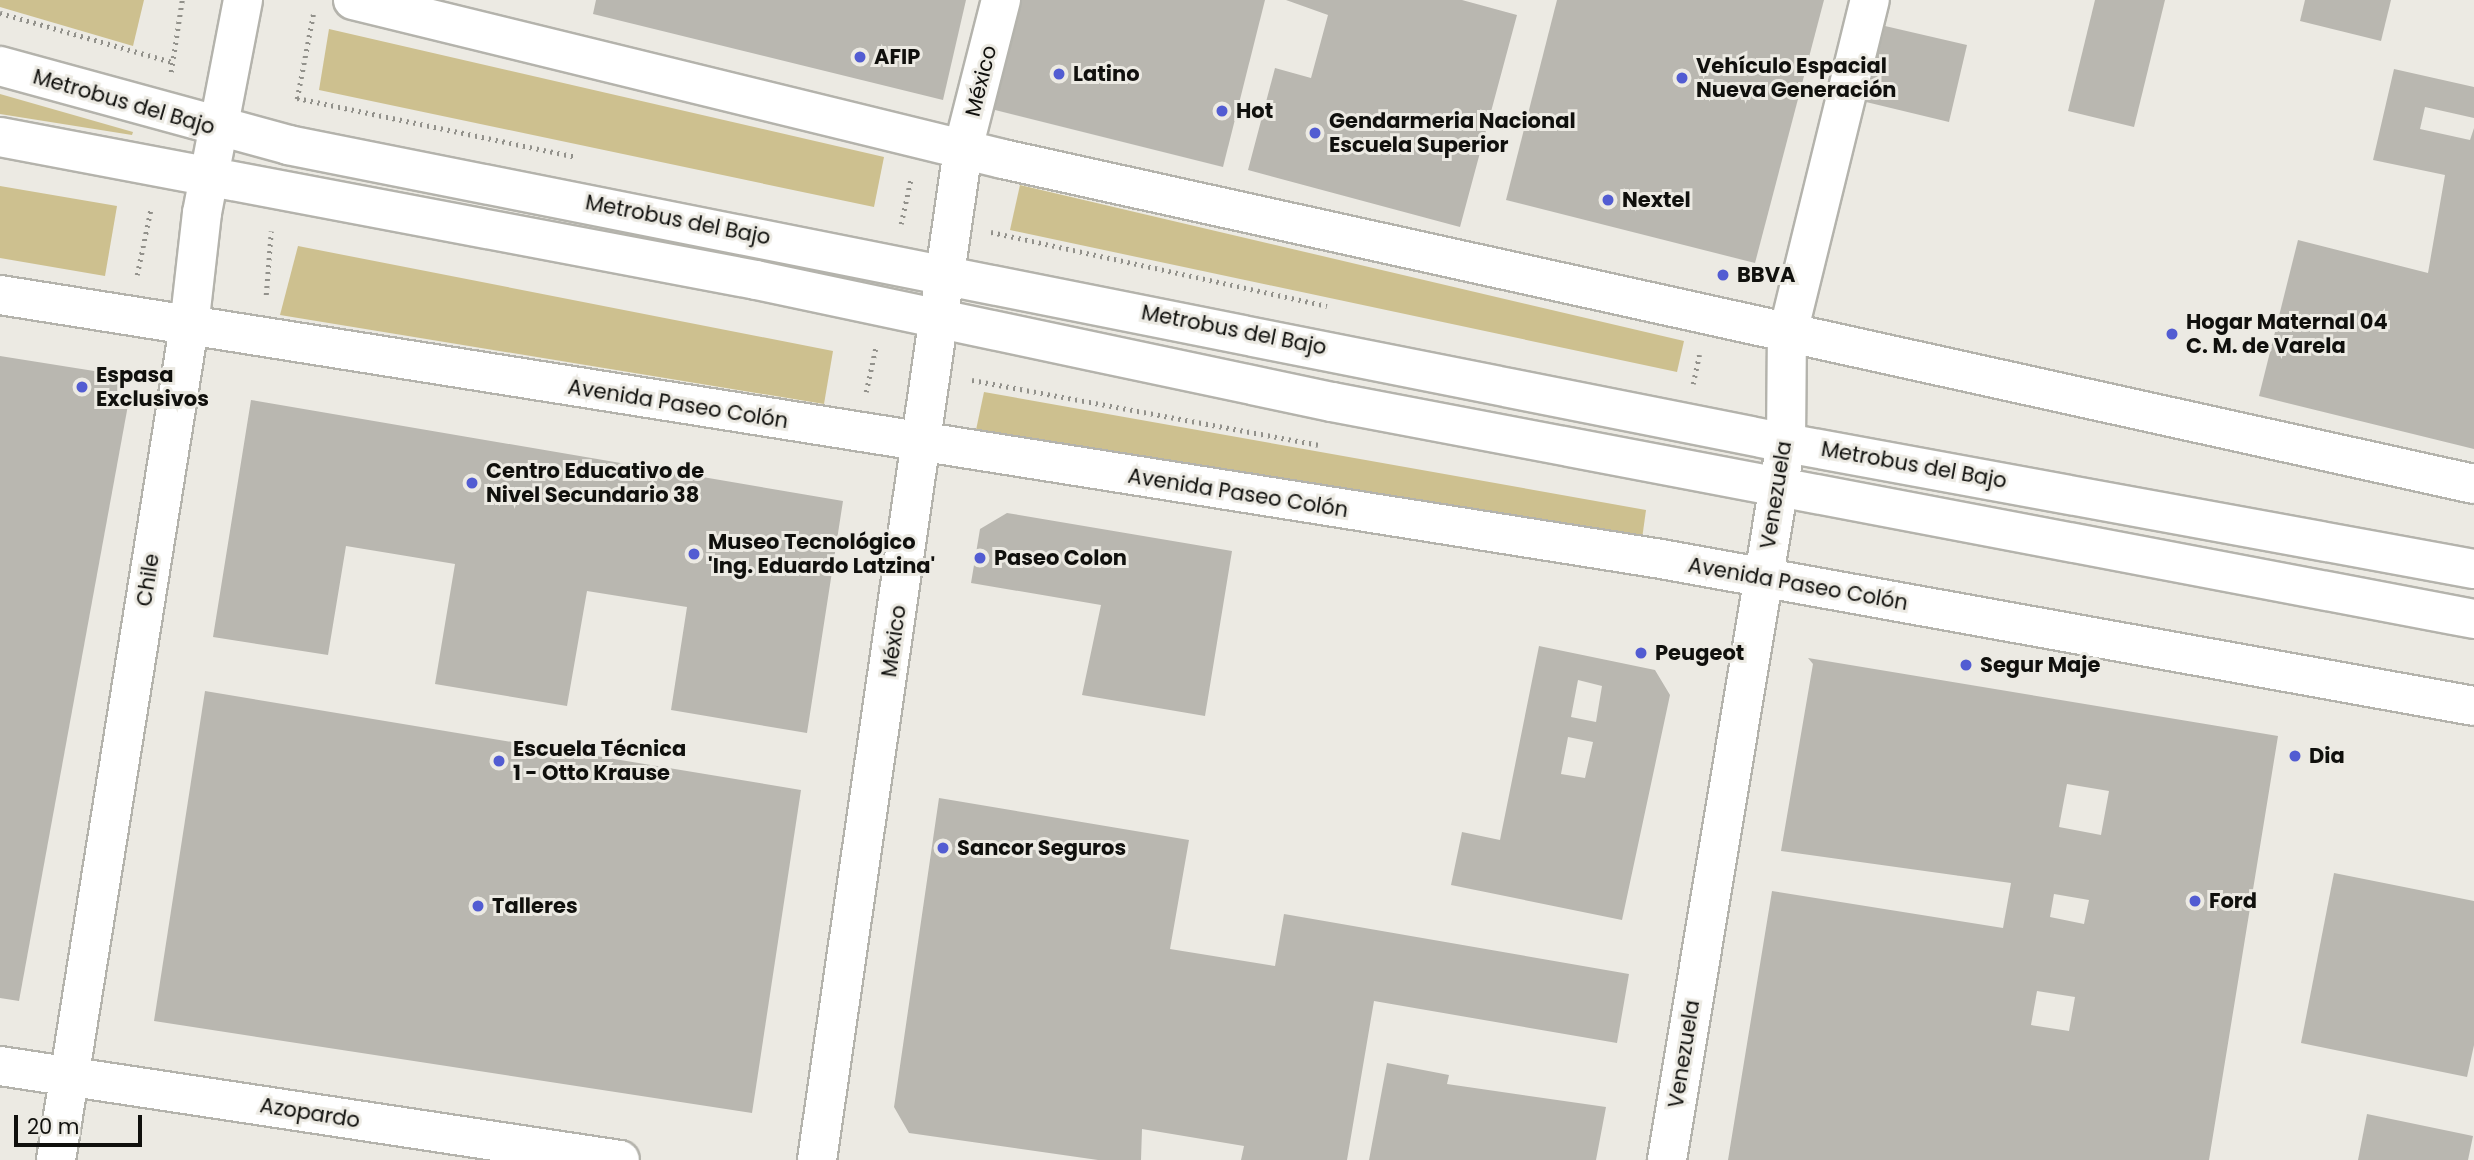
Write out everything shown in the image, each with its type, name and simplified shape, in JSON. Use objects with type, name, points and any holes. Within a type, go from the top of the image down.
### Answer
[{"type":"main road","name":"Chile","points":[[56,1160],[190,327],[209,174],[243,0]]},
{"type":"main road","points":[[353,0],[964,149],[1787,337],[2474,484]]},
{"type":"main road","name":"México","points":[[817,1160],[964,149],[1001,0]]},
{"type":"main road","name":"Venezuela","points":[[1667,1160],[1786,443],[1787,337],[1870,0]]},
{"type":"main road","name":"Metrobus del Bajo","points":[[0,66],[218,129],[1786,443],[2474,569]]},
{"type":"main road","name":"Metrobus del Bajo","points":[[0,137],[209,174],[941,319],[1332,402],[2474,619]]},
{"type":"main road","name":"Avenida Paseo Colón","points":[[0,295],[1763,578],[2474,706]]},
{"type":"main road","name":"Azopardo","points":[[0,1066],[620,1160]]},
{"type":"path","points":[[0,13],[172,62]]},
{"type":"shaded area","points":[[0,0],[144,0],[133,46],[0,7]]},
{"type":"shaded area","points":[[329,29],[884,157],[874,207],[319,90]]},
{"type":"shaded area","points":[[0,94],[133,132],[132,135],[0,114]]},
{"type":"shaded area","points":[[1020,185],[1684,341],[1677,372],[1010,230]]},
{"type":"shaded area","points":[[0,186],[117,206],[105,276],[0,258]]},
{"type":"shaded area","points":[[298,246],[833,351],[824,404],[280,315]]},
{"type":"shaded area","points":[[984,392],[1646,510],[1642,539],[976,430]]},
{"type":"building","name":"AFIP","points":[[596,0],[966,0],[943,100],[593,14]]},
{"type":"building","points":[[1014,0],[1265,0],[1223,167],[987,108]]},
{"type":"building","points":[[1286,0],[1462,0],[1517,15],[1460,227],[1248,170],[1275,68],[1311,78],[1328,15]]},
{"type":"building","points":[[1557,0],[1824,0],[1755,263],[1506,200]]},
{"type":"building","points":[[2095,0],[2165,0],[2134,127],[2068,111]]},
{"type":"building","points":[[2305,0],[2391,0],[2381,41],[2300,21]]},
{"type":"building","points":[[1885,26],[1967,45],[1949,122],[1866,102]]},
{"type":"building","points":[[2394,69],[2474,87],[2474,118],[2425,107],[2420,129],[2470,140],[2474,128],[2474,449],[2259,396],[2298,240],[2428,273],[2445,175],[2373,160]]},
{"type":"building","points":[[0,356],[113,374],[128,405],[19,1001],[0,998]]},
{"type":"building","points":[[251,400],[843,501],[807,733],[671,710],[687,607],[587,591],[567,706],[435,684],[455,564],[346,546],[328,655],[213,637]]},
{"type":"building","points":[[1007,513],[1232,551],[1205,716],[1082,695],[1101,605],[971,583],[980,529]]},
{"type":"building","points":[[1539,646],[1655,670],[1670,695],[1622,920],[1451,885],[1462,832],[1500,840]],"holes":[[[1578,680],[1602,686],[1596,722],[1571,717]],[[1568,737],[1593,742],[1585,778],[1561,774]]]},
{"type":"building","points":[[1808,658],[2278,736],[2209,1160],[1728,1160],[1772,891],[2003,928],[2011,883],[1781,851],[1813,664]],"holes":[[[2067,784],[2109,791],[2101,835],[2059,827]],[[2054,894],[2089,900],[2084,924],[2050,917]],[[2037,991],[2075,997],[2069,1031],[2031,1025]]]},
{"type":"building","name":"Talleres","points":[[205,691],[801,790],[752,1113],[154,1021]]},
{"type":"building","points":[[939,798],[1189,840],[1170,949],[1275,966],[1284,914],[1629,974],[1617,1043],[1374,1001],[1347,1160],[1241,1160],[1244,1146],[1142,1129],[1141,1160],[1098,1160],[909,1133],[894,1107]]},
{"type":"building","points":[[2334,873],[2474,901],[2474,1045],[2467,1077],[2301,1043]]},
{"type":"building","points":[[1387,1063],[1449,1075],[1447,1084],[1606,1107],[1596,1160],[1369,1160]]},
{"type":"building","points":[[2367,1114],[2473,1136],[2468,1160],[2358,1160]]},
{"type":"place","name":"AFIP","points":[[860,57]]},
{"type":"place","name":"Latino","points":[[1059,74]]},
{"type":"place","name":"Vehículo Espacial Nueva Generación","points":[[1682,78]]},
{"type":"place","name":"Hot","points":[[1222,111]]},
{"type":"place","name":"Gendarmeria Nacional Escuela Superior","points":[[1315,133]]},
{"type":"place","name":"Nextel","points":[[1608,200]]},
{"type":"place","name":"BBVA","points":[[1723,275]]},
{"type":"place","name":"Hogar Maternal 04 C. M. de Varela","points":[[2172,334]]},
{"type":"place","name":"Espasa Exclusivos","points":[[82,387]]},
{"type":"place","name":"Centro Educativo de Nivel Secundario 38","points":[[472,483]]},
{"type":"place","name":"Museo Tecnológico 'Ing. Eduardo Latzina'","points":[[694,554]]},
{"type":"place","name":"Paseo Colon","points":[[980,558]]},
{"type":"place","name":"Peugeot","points":[[1641,653]]},
{"type":"place","name":"Segur Maje","points":[[1966,665]]},
{"type":"place","name":"Dia","points":[[2295,756]]},
{"type":"place","name":"Escuela Técnica 1 - Otto Krause","points":[[499,761]]},
{"type":"place","name":"Sancor Seguros","points":[[943,848]]},
{"type":"place","name":"Ford","points":[[2195,901]]},
{"type":"place","name":"Talleres","points":[[478,906]]}]
